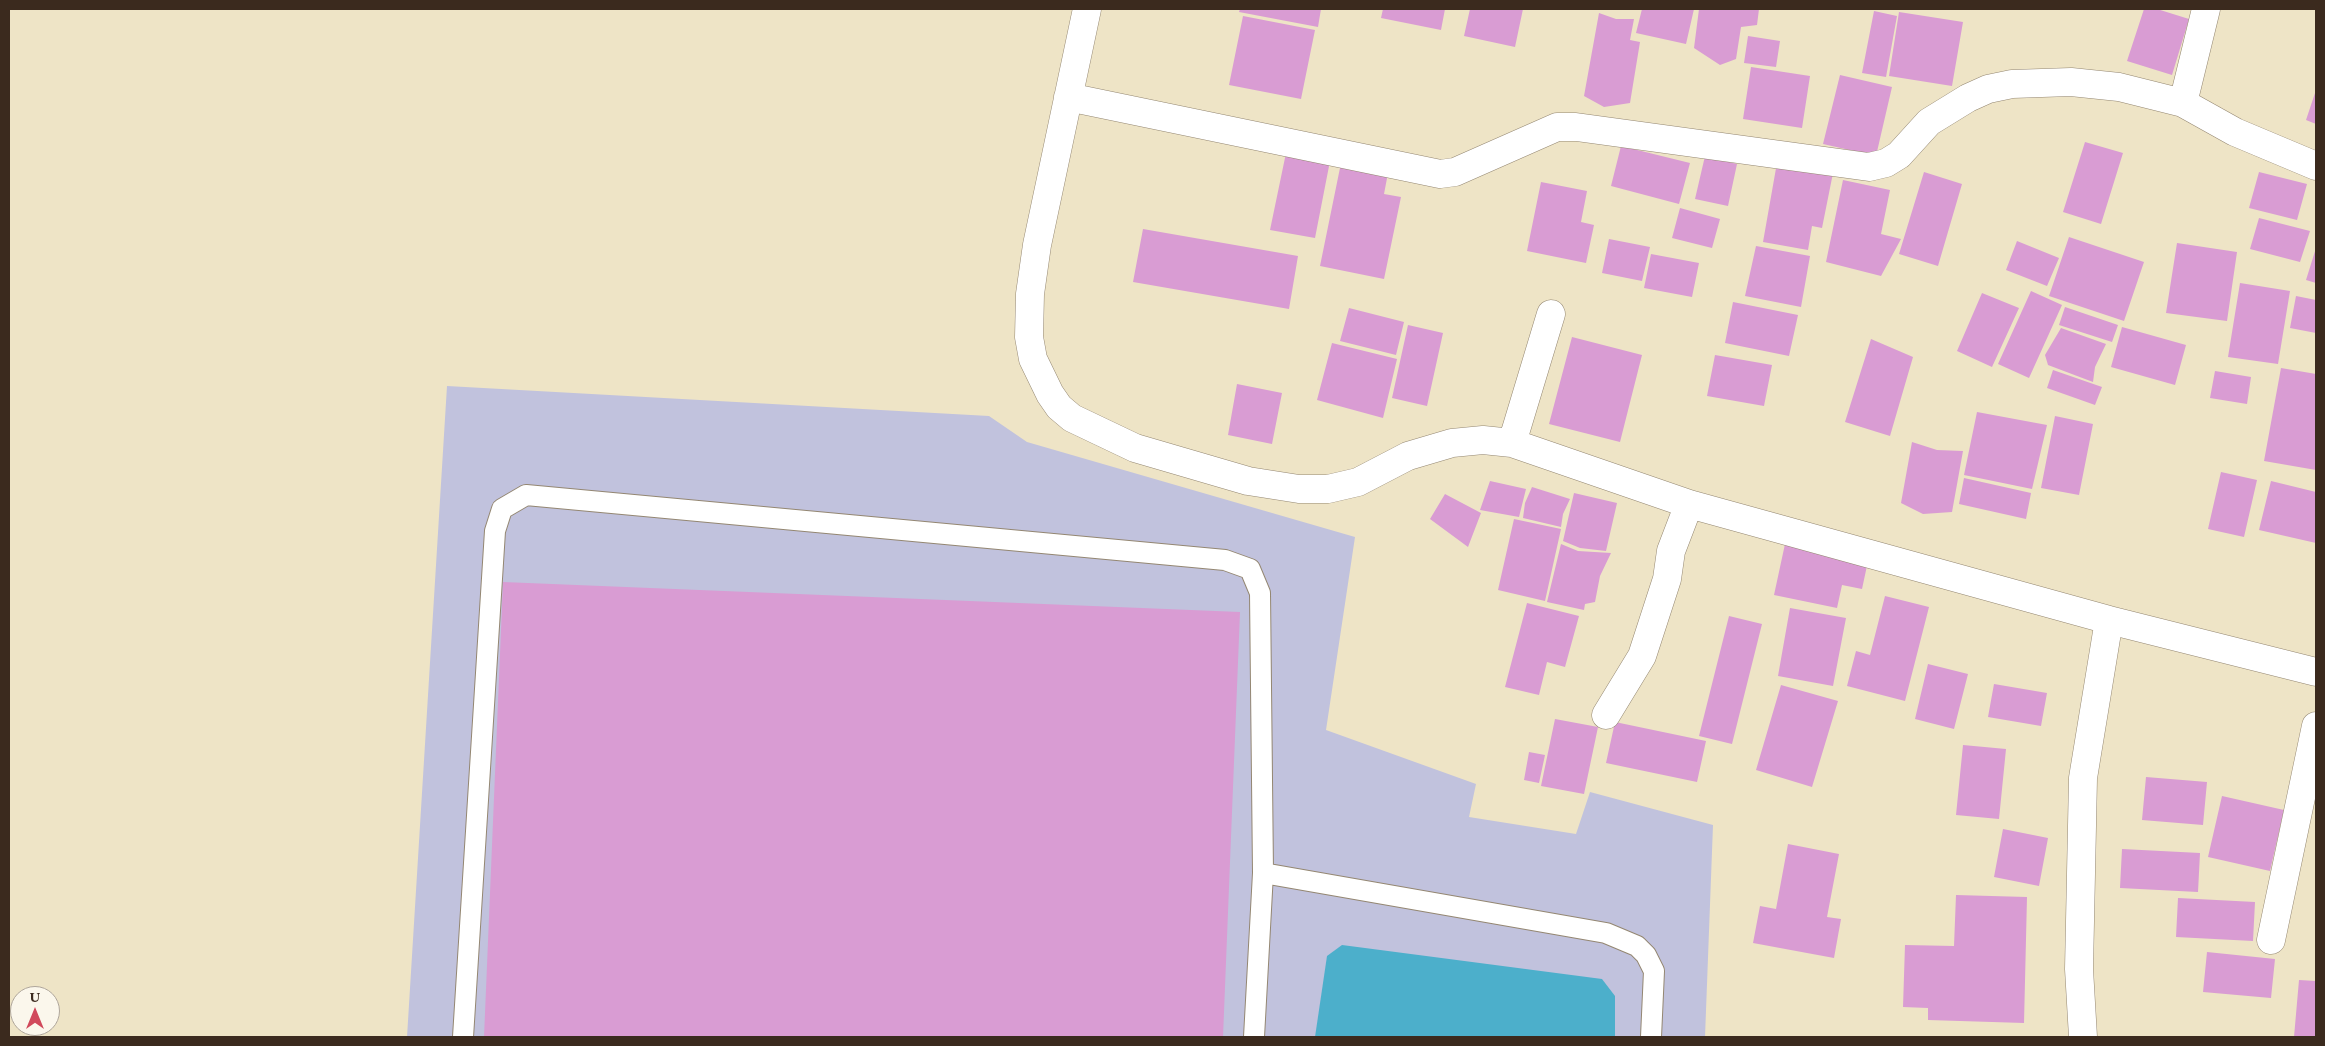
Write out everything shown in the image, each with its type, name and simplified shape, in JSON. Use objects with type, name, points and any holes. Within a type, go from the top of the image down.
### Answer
[{"type":"street","points":[[1086,9],[1037,245],[1030,294],[1029,337],[1033,360],[1041,378],[1059,407],[1072,418],[1135,448],[1248,480],[1299,489],[1328,489],[1358,482],[1408,456],[1452,443],[1482,440],[1512,443],[1689,504],[2109,620],[2316,672]]},
{"type":"street","points":[[2183,103],[2206,9]]},
{"type":"street","points":[[1068,97],[1440,174],[1455,172],[1558,127],[1576,127],[1869,167],[1886,163],[1899,156],[1929,122],[1968,98],[1996,87],[2012,84],[2093,83],[2119,87],[2183,103],[2235,132],[2316,166]]},
{"type":"street","points":[[1512,443],[1551,314]]},
{"type":"street","points":[[1606,715],[1642,656],[1666,579],[1671,551],[1689,504]]},
{"type":"street","points":[[2083,1037],[2079,970],[2083,778],[2109,620]]},
{"type":"street","points":[[2272,940],[2316,726]]},
{"type":"lane","points":[[463,1037],[495,531],[502,509],[526,495],[1225,560],[1250,569],[1260,593],[1263,873],[1254,1037]]},
{"type":"lane","points":[[1263,873],[1606,933],[1637,946],[1646,955],[1654,971],[1651,1037]]},
{"type":"shaded area","points":[[447,386],[989,416],[1027,442],[1355,537],[1326,730],[1476,784],[1469,817],[1576,834],[1590,792],[1713,825],[1705,1037],[407,1037]]},
{"type":"water","points":[[1342,945],[1602,979],[1615,996],[1615,1037],[1315,1037],[1327,956]]},
{"type":"building","points":[[1240,9],[1321,9],[1318,27],[1239,12]]},
{"type":"building","points":[[1383,9],[1445,9],[1441,30],[1381,18]]},
{"type":"building","points":[[1470,9],[1523,9],[1515,47],[1464,36]]},
{"type":"building","points":[[1642,9],[1694,9],[1686,44],[1636,33]]},
{"type":"building","points":[[1699,9],[1759,9],[1757,25],[1741,27],[1736,59],[1720,65],[1694,48]]},
{"type":"building","points":[[2144,9],[2157,9],[2189,19],[2172,75],[2127,61]]},
{"type":"building","points":[[1874,11],[1897,16],[1886,77],[1862,73]]},
{"type":"building","points":[[1899,12],[1963,22],[1952,86],[1889,76]]},
{"type":"building","points":[[1599,13],[1616,19],[1634,19],[1630,40],[1640,42],[1630,103],[1604,107],[1584,96]]},
{"type":"building","points":[[1243,16],[1315,30],[1301,99],[1229,85]]},
{"type":"building","points":[[1748,36],[1780,41],[1776,67],[1744,63]]},
{"type":"building","points":[[1751,67],[1810,76],[1802,128],[1743,119]]},
{"type":"building","points":[[1840,75],[1892,87],[1876,156],[1823,144]]},
{"type":"building","points":[[2316,90],[2316,124],[2306,120]]},
{"type":"building","points":[[2085,142],[2123,153],[2101,224],[2063,212]]},
{"type":"building","points":[[1621,146],[1690,163],[1679,204],[1611,186]]},
{"type":"building","points":[[1286,153],[1330,161],[1315,238],[1270,230]]},
{"type":"building","points":[[1705,156],[1737,164],[1728,206],[1695,199]]},
{"type":"building","points":[[1778,157],[1834,168],[1822,228],[1812,226],[1808,250],[1763,242]]},
{"type":"building","points":[[1341,163],[1388,173],[1384,194],[1401,197],[1384,279],[1320,266]]},
{"type":"building","points":[[1924,172],[1962,184],[1938,266],[1899,254]]},
{"type":"building","points":[[2259,172],[2307,184],[2297,220],[2249,208]]},
{"type":"building","points":[[1843,180],[1890,190],[1881,234],[1901,239],[1881,276],[1826,262]]},
{"type":"building","points":[[1541,182],[1587,191],[1581,222],[1594,225],[1586,263],[1527,251]]},
{"type":"building","points":[[1680,208],[1720,219],[1712,248],[1672,238]]},
{"type":"building","points":[[2259,218],[2310,231],[2300,262],[2250,249]]},
{"type":"building","points":[[1143,229],[1298,256],[1289,309],[1133,282]]},
{"type":"building","points":[[2069,237],[2144,262],[2124,321],[2049,296]]},
{"type":"building","points":[[1609,239],[1650,247],[1642,281],[1602,273]]},
{"type":"building","points":[[2017,241],[2059,258],[2047,286],[2006,270]]},
{"type":"building","points":[[2177,243],[2237,252],[2227,321],[2166,313]]},
{"type":"building","points":[[1756,246],[1810,256],[1801,307],[1745,296]]},
{"type":"building","points":[[2316,248],[2316,283],[2306,280]]},
{"type":"building","points":[[1651,254],[1699,263],[1692,297],[1644,288]]},
{"type":"building","points":[[2240,283],[2290,291],[2278,364],[2228,357]]},
{"type":"building","points":[[2031,291],[2062,305],[2029,378],[1998,364]]},
{"type":"building","points":[[1982,293],[2019,308],[1992,367],[1957,351]]},
{"type":"building","points":[[2296,296],[2316,300],[2316,333],[2290,328]]},
{"type":"building","points":[[1733,302],[1798,315],[1789,356],[1725,343]]},
{"type":"building","points":[[2065,307],[2118,325],[2112,342],[2059,325]]},
{"type":"building","points":[[1349,308],[1404,322],[1396,355],[1340,341]]},
{"type":"building","points":[[1408,325],[1443,333],[1427,406],[1392,398]]},
{"type":"building","points":[[2122,327],[2186,345],[2175,385],[2111,367]]},
{"type":"building","points":[[2061,328],[2106,344],[2095,367],[2093,382],[2048,365],[2045,355]]},
{"type":"building","points":[[1572,337],[1642,355],[1620,442],[1549,424]]},
{"type":"building","points":[[1871,339],[1913,357],[1890,436],[1845,422]]},
{"type":"building","points":[[1332,343],[1397,359],[1383,418],[1317,400]]},
{"type":"building","points":[[1715,355],[1772,365],[1764,406],[1707,396]]},
{"type":"building","points":[[2281,368],[2316,374],[2316,470],[2264,461]]},
{"type":"building","points":[[2053,370],[2102,387],[2095,405],[2047,388]]},
{"type":"building","points":[[2215,371],[2251,377],[2247,404],[2210,398]]},
{"type":"building","points":[[1237,384],[1282,393],[1272,444],[1228,435]]},
{"type":"building","points":[[1977,412],[2047,425],[2032,489],[1964,475]]},
{"type":"building","points":[[2055,416],[2093,424],[2079,495],[2041,488]]},
{"type":"building","points":[[1912,442],[1937,450],[1963,451],[1952,512],[1923,514],[1901,503]]},
{"type":"building","points":[[2221,472],[2257,480],[2244,537],[2208,529]]},
{"type":"building","points":[[1964,478],[2031,493],[2026,519],[1959,504]]},
{"type":"building","points":[[1490,481],[1526,489],[1519,517],[1480,510]]},
{"type":"building","points":[[2271,481],[2316,492],[2316,543],[2259,530]]},
{"type":"building","points":[[1532,487],[1570,499],[1563,514],[1561,527],[1523,518],[1525,503]]},
{"type":"building","points":[[1574,493],[1617,503],[1606,551],[1580,548],[1563,541]]},
{"type":"building","points":[[1445,494],[1481,513],[1468,547],[1430,519]]},
{"type":"building","points":[[1514,519],[1561,529],[1545,601],[1498,590]]},
{"type":"building","points":[[1561,544],[1578,551],[1611,553],[1600,576],[1595,602],[1585,604],[1584,610],[1547,602]]},
{"type":"building","points":[[1785,544],[1868,561],[1862,589],[1842,585],[1837,608],[1774,595]]},
{"type":"building","points":[[503,582],[1240,612],[1223,1037],[484,1037]]},
{"type":"building","points":[[1885,596],[1929,607],[1905,701],[1847,686],[1856,651],[1870,655]]},
{"type":"building","points":[[1527,603],[1579,616],[1565,667],[1547,662],[1539,695],[1505,687]]},
{"type":"building","points":[[1790,608],[1846,618],[1833,686],[1778,676]]},
{"type":"building","points":[[1729,616],[1762,624],[1732,744],[1699,736]]},
{"type":"building","points":[[1928,664],[1968,674],[1954,729],[1915,719]]},
{"type":"building","points":[[1994,684],[2047,693],[2041,726],[1988,717]]},
{"type":"building","points":[[1781,685],[1838,701],[1812,787],[1756,770]]},
{"type":"building","points":[[1555,719],[1598,727],[1584,794],[1541,786]]},
{"type":"building","points":[[1615,722],[1706,741],[1697,782],[1606,763]]},
{"type":"building","points":[[1963,745],[2006,749],[1999,819],[1956,815]]},
{"type":"building","points":[[1529,752],[1545,755],[1539,783],[1524,780]]},
{"type":"building","points":[[2146,777],[2207,782],[2203,825],[2142,820]]},
{"type":"building","points":[[2222,796],[2284,810],[2270,871],[2208,857]]},
{"type":"building","points":[[2003,829],[2048,838],[2039,886],[1994,877]]},
{"type":"building","points":[[1788,844],[1839,854],[1827,917],[1841,919],[1834,958],[1753,943],[1760,906],[1776,909]]},
{"type":"building","points":[[2122,849],[2200,853],[2198,892],[2120,888]]},
{"type":"building","points":[[1956,895],[2027,897],[2024,1023],[1928,1020],[1928,1008],[1903,1007],[1905,945],[1954,946]]},
{"type":"building","points":[[2178,898],[2255,902],[2253,941],[2176,937]]},
{"type":"building","points":[[2207,952],[2275,959],[2271,998],[2203,992]]},
{"type":"building","points":[[2299,980],[2316,981],[2316,1037],[2294,1037]]}]
